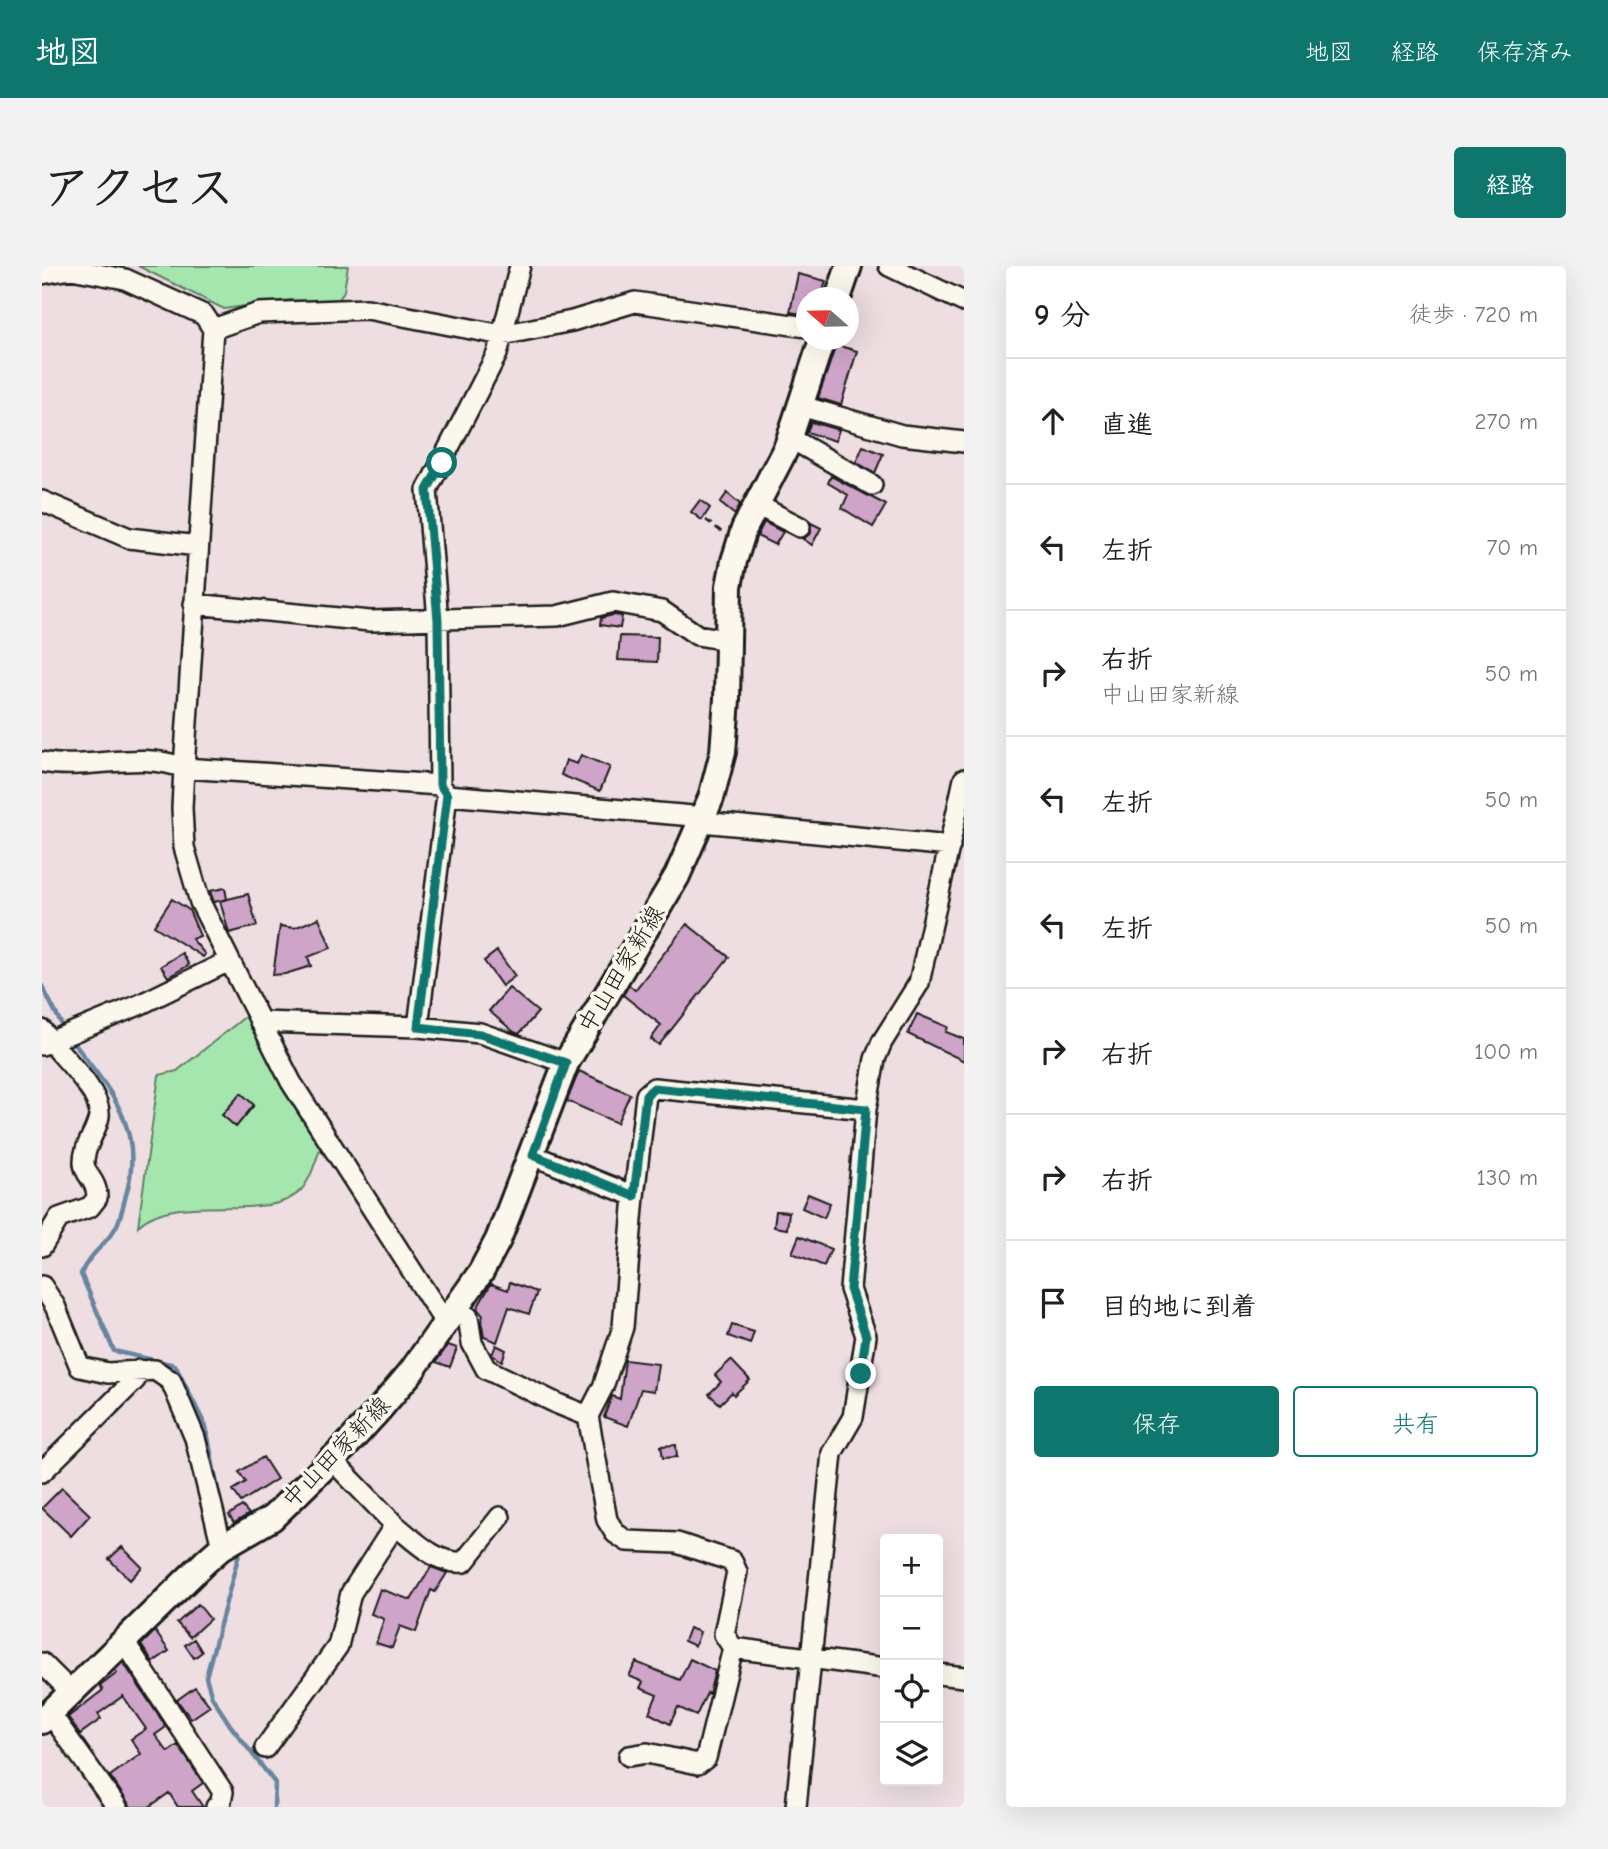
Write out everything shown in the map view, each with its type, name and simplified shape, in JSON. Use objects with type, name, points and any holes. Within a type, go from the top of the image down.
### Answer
[{"type":"main road","points":[[842,287],[849,266]]},
{"type":"main road","name":"中山田家新線","points":[[46,1717],[222,1547],[272,1518],[332,1460],[411,1372],[481,1272],[498,1240],[533,1155],[566,1063],[677,876],[711,798],[723,752],[729,586],[734,561],[744,529],[790,438],[819,350]]},
{"type":"street","points":[[418,1027],[443,790],[438,620],[427,490],[497,354],[520,266]]},
{"type":"street","points":[[890,266],[964,302]]},
{"type":"street","points":[[42,274],[71,269],[125,279],[204,315],[214,329],[182,808],[184,847],[200,902],[291,1082],[439,1312],[468,1317],[472,1343],[486,1369],[587,1416]]},
{"type":"street","points":[[214,329],[259,313],[368,309],[502,335],[572,321],[635,302],[796,325]]},
{"type":"street","points":[[801,406],[902,435],[964,442]]},
{"type":"street","points":[[790,438],[872,485]]},
{"type":"street","points":[[42,501],[129,538],[198,546]]},
{"type":"street","points":[[757,505],[800,527]]},
{"type":"street","points":[[194,604],[370,621],[557,616],[613,602],[662,611],[697,635],[727,640]]},
{"type":"street","points":[[42,762],[92,763],[131,760],[173,764],[184,768],[443,790],[693,816],[702,822],[950,846]]},
{"type":"street","points":[[796,1807],[832,1453],[853,1417],[866,1336],[850,1289],[866,1109],[875,1059],[882,1042],[919,983],[964,779]]},
{"type":"street","points":[[42,1246],[60,1218],[90,1207],[97,1198],[97,1186],[84,1164],[86,1150],[99,1119],[99,1106],[88,1086],[45,1039],[139,1005],[229,961]]},
{"type":"street","points":[[260,1022],[418,1027],[480,1034],[566,1063]]},
{"type":"street","points":[[629,1756],[647,1753],[698,1764],[706,1758],[733,1648],[724,1634],[737,1572],[732,1561],[677,1543],[628,1541],[615,1533],[607,1520],[587,1416],[603,1387],[622,1327],[646,1095],[654,1088],[866,1109]]},
{"type":"street","points":[[533,1155],[634,1196]]},
{"type":"street","points":[[42,1286],[55,1306],[80,1367],[108,1373],[155,1370],[170,1381],[195,1438],[222,1547]]},
{"type":"street","points":[[42,1472],[135,1380],[139,1370]]},
{"type":"street","points":[[332,1460],[395,1525],[431,1554],[452,1564],[464,1562],[500,1517]]},
{"type":"street","points":[[265,1748],[338,1646],[351,1593],[395,1525]]},
{"type":"street","points":[[124,1641],[223,1792],[220,1805],[216,1807]]},
{"type":"street","points":[[733,1648],[880,1667]]},
{"type":"street","points":[[42,1663],[71,1692]]},
{"type":"street","points":[[943,1675],[964,1677]]},
{"type":"street","points":[[46,1717],[117,1807]]},
{"type":"green space","points":[[138,266],[348,266],[344,291],[337,303],[290,300],[224,309]]},
{"type":"green space","points":[[246,1016],[323,1140],[308,1180],[301,1190],[286,1200],[268,1205],[176,1210],[155,1215],[138,1226],[159,1075],[177,1071]]},
{"type":"building","points":[[798,274],[826,281],[824,287],[796,287],[796,313],[790,312]]},
{"type":"building","points":[[834,350],[857,351],[841,405],[818,398]]},
{"type":"building","points":[[811,422],[839,430],[835,441],[807,432]]},
{"type":"building","points":[[863,446],[883,454],[875,473],[856,462]]},
{"type":"building","points":[[831,476],[886,505],[873,527],[842,508],[848,495],[828,483]]},
{"type":"building","points":[[727,493],[740,504],[735,515],[720,503]]},
{"type":"building","points":[[700,500],[710,508],[702,520],[691,512]]},
{"type":"building","points":[[764,522],[783,532],[775,545],[757,536]]},
{"type":"building","points":[[811,523],[821,528],[812,545],[803,539],[811,533]]},
{"type":"building","points":[[622,616],[620,628],[600,625],[601,618]]},
{"type":"building","points":[[620,636],[658,637],[657,662],[618,660]]},
{"type":"building","points":[[581,755],[610,767],[600,791],[561,775],[566,760],[577,764]]},
{"type":"building","points":[[225,888],[227,899],[214,902],[210,891]]},
{"type":"building","points":[[248,894],[257,926],[229,933],[220,901]]},
{"type":"building","points":[[172,899],[189,910],[200,936],[192,939],[205,954],[203,957],[154,926]]},
{"type":"building","points":[[319,918],[331,948],[308,957],[311,966],[273,975],[280,926],[294,928]]},
{"type":"building","points":[[687,924],[729,957],[659,1045],[651,1039],[661,1025],[623,995],[629,985],[635,990]]},
{"type":"building","points":[[497,951],[515,976],[502,986],[484,961]]},
{"type":"building","points":[[182,953],[189,965],[168,977],[161,966]]},
{"type":"building","points":[[509,988],[538,1012],[519,1034],[489,1011]]},
{"type":"building","points":[[917,1014],[948,1027],[946,1032],[964,1039],[964,1061],[908,1034]]},
{"type":"building","points":[[579,1071],[630,1094],[617,1123],[567,1101]]},
{"type":"building","points":[[241,1093],[254,1105],[236,1127],[222,1115]]},
{"type":"building","points":[[808,1194],[830,1203],[824,1218],[802,1208]]},
{"type":"building","points":[[776,1211],[789,1212],[787,1229],[774,1227]]},
{"type":"building","points":[[799,1236],[831,1249],[824,1266],[792,1253]]},
{"type":"building","points":[[510,1282],[537,1292],[529,1314],[509,1307],[497,1342],[484,1337],[481,1321],[483,1316],[477,1308],[491,1284],[508,1290]]},
{"type":"building","points":[[732,1325],[754,1332],[750,1344],[728,1336]]},
{"type":"building","points":[[448,1345],[457,1348],[450,1367],[436,1362]]},
{"type":"building","points":[[496,1345],[506,1350],[502,1361],[492,1355]]},
{"type":"building","points":[[625,1360],[658,1364],[654,1391],[641,1389],[628,1426],[604,1417],[612,1396],[620,1399]]},
{"type":"building","points":[[731,1360],[750,1380],[720,1404],[709,1394],[721,1382],[715,1375]]},
{"type":"building","points":[[676,1445],[677,1457],[663,1458],[661,1446]]},
{"type":"building","points":[[263,1457],[277,1479],[241,1502],[233,1490],[246,1482],[239,1472]]},
{"type":"building","points":[[62,1488],[90,1515],[71,1536],[42,1508]]},
{"type":"building","points":[[242,1506],[249,1514],[234,1523],[229,1515]]},
{"type":"building","points":[[122,1547],[142,1567],[130,1580],[109,1559]]},
{"type":"building","points":[[431,1567],[447,1573],[435,1592],[431,1590],[416,1632],[400,1626],[392,1648],[376,1643],[384,1619],[371,1614],[380,1589],[411,1600]]},
{"type":"building","points":[[198,1604],[210,1619],[190,1637],[177,1623]]},
{"type":"building","points":[[689,1628],[700,1632],[695,1646],[684,1641]]},
{"type":"building","points":[[155,1631],[169,1651],[153,1662],[141,1645]]},
{"type":"building","points":[[194,1639],[202,1652],[194,1658],[185,1645]]},
{"type":"building","points":[[690,1659],[715,1671],[709,1694],[707,1693],[696,1716],[678,1707],[670,1724],[649,1713],[657,1695],[640,1688],[643,1682],[629,1676],[636,1662],[680,1680]]},
{"type":"building","points":[[123,1662],[166,1727],[155,1735],[168,1752],[178,1745],[203,1783],[192,1791],[203,1807],[178,1807],[169,1793],[149,1807],[131,1807],[110,1776],[141,1754],[131,1739],[146,1729],[123,1696],[98,1714],[101,1719],[80,1734],[68,1717],[103,1690],[100,1686],[117,1673],[115,1670]]},
{"type":"building","points":[[195,1687],[210,1706],[191,1719],[177,1700]]},
{"type":"waterway","points":[[42,986],[64,1029]]},
{"type":"waterway","points":[[71,1039],[120,1111],[131,1149],[131,1171],[118,1223],[81,1274],[114,1351],[175,1365],[206,1427],[220,1501]]},
{"type":"waterway","points":[[239,1547],[206,1677],[212,1697],[230,1725],[275,1783],[274,1807]]},
{"type":"route","points":[[442,463],[427,490],[438,620],[440,785],[447,795],[418,1027],[480,1034],[566,1063],[533,1155],[634,1196],[646,1095],[654,1088],[866,1109],[850,1289],[866,1336],[861,1374]]}]
